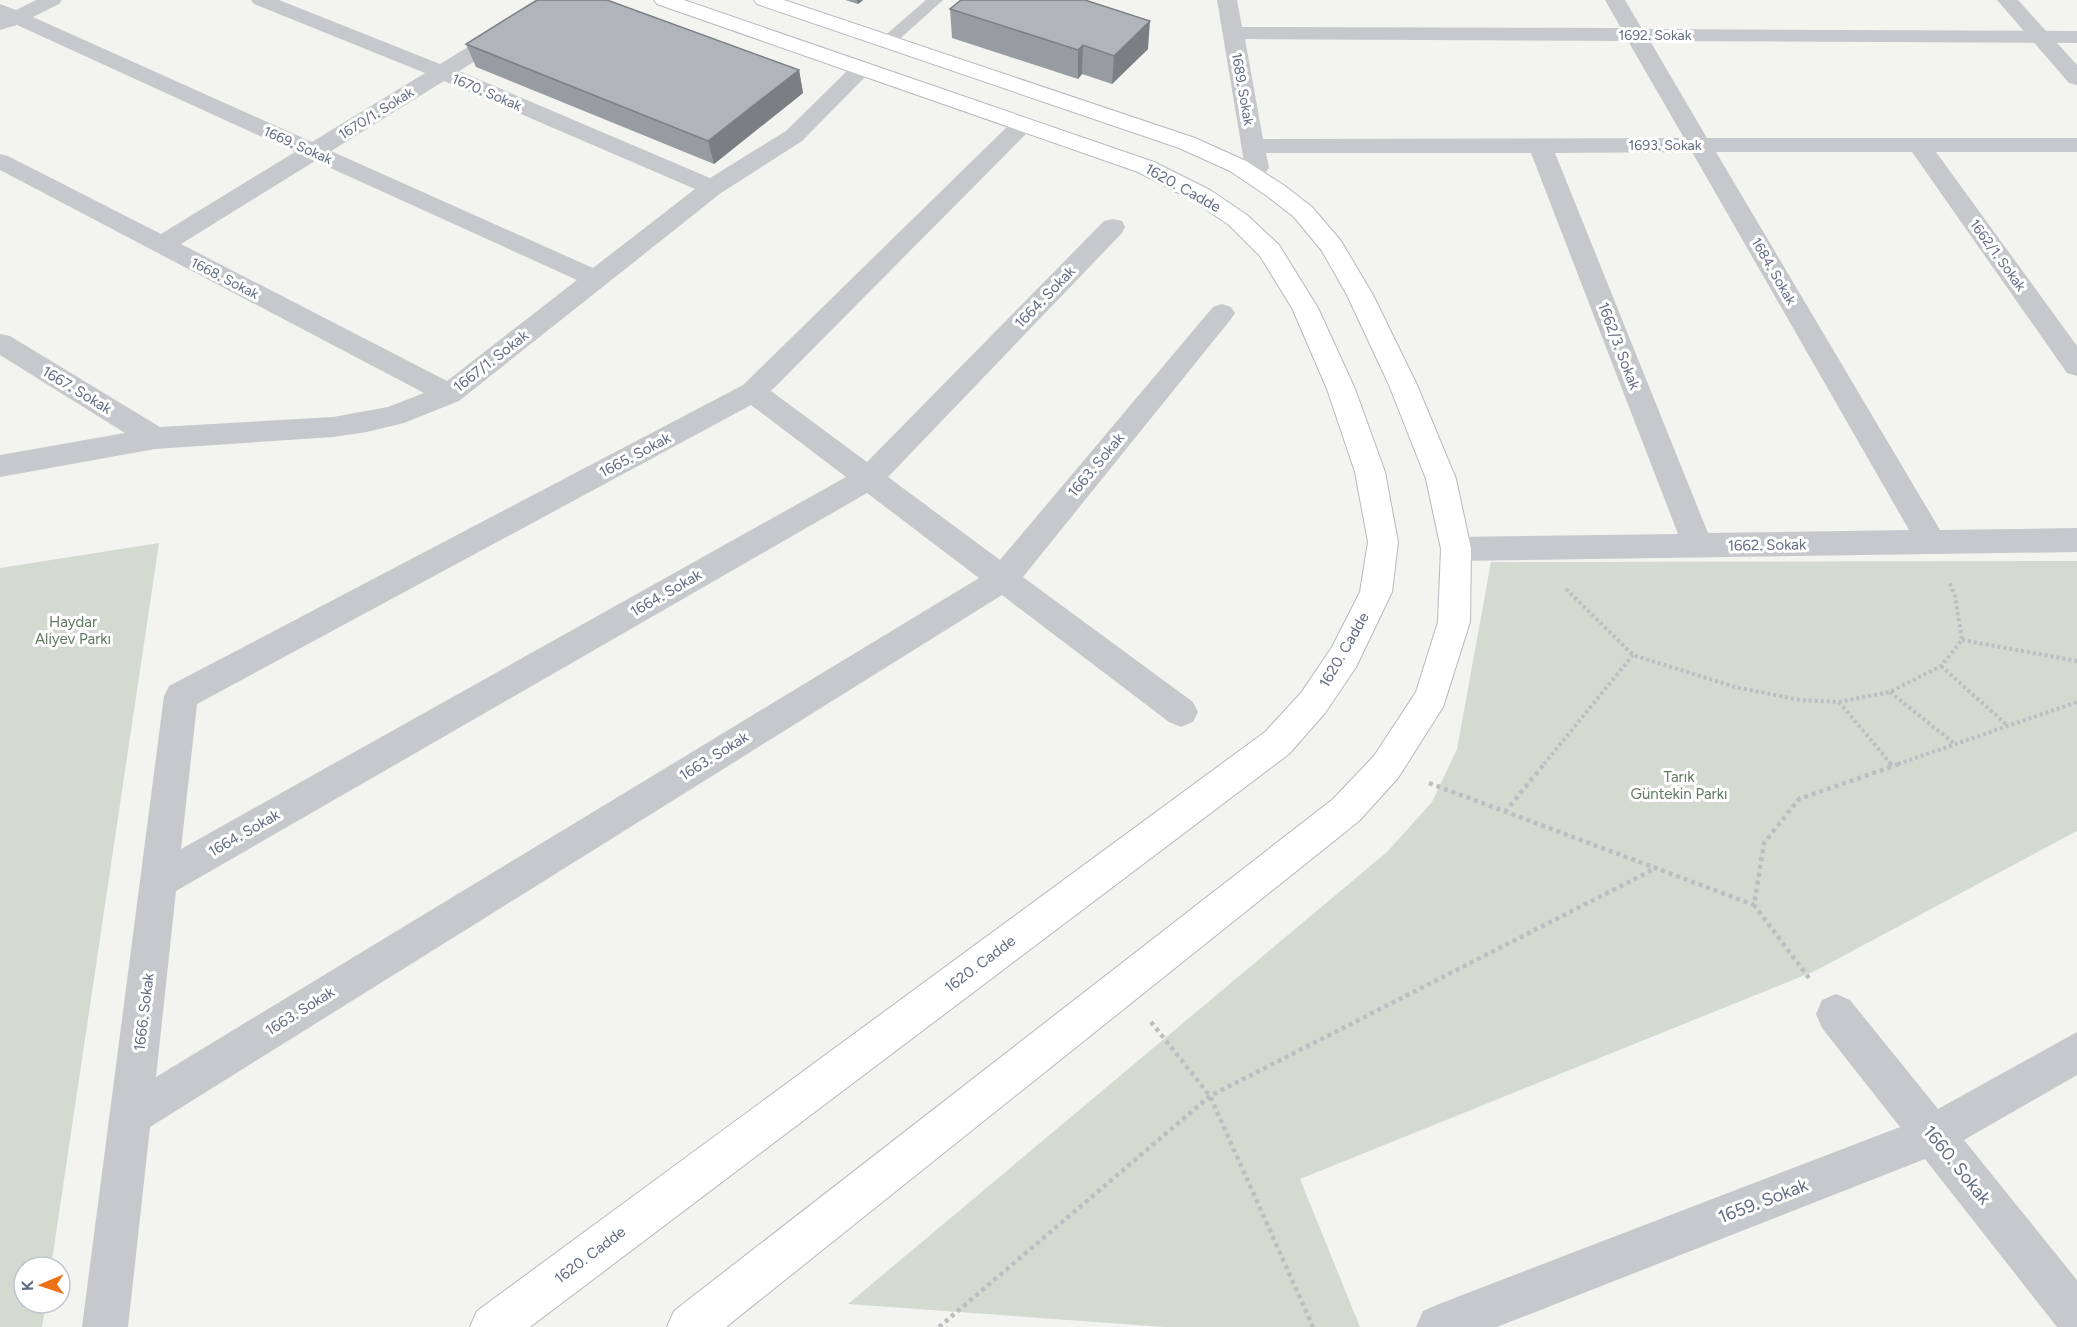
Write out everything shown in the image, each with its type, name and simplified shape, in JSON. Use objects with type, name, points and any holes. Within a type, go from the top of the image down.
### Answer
[{"type":"main road","name":"1620. Cadde","points":[[493,1327],[1276,743],[1313,703],[1344,657],[1376,592],[1383,542],[1370,472],[1341,389],[1305,308],[1270,251],[1238,220],[1201,195],[1164,175],[664,0]]},
{"type":"main road","points":[[690,1327],[1346,810],[1386,767],[1431,697],[1454,622],[1456,549],[1441,479],[1403,385],[1359,295],[1332,247],[1303,212],[1238,166],[1187,143],[764,0]]},
{"type":"street","points":[[5,18],[52,0]]},
{"type":"street","name":"1670. Sokak","points":[[261,0],[442,72],[712,188]]},
{"type":"street","name":"1670/1. Sokak","points":[[162,245],[559,0]]},
{"type":"street","name":"1689. Sokak","points":[[1227,0],[1258,179]]},
{"type":"street","name":"1684. Sokak","points":[[1615,0],[1931,542]]},
{"type":"street","points":[[2007,0],[2077,78]]},
{"type":"street","name":"1669. Sokak","points":[[5,18],[314,152],[596,279]]},
{"type":"street","name":"1692. Sokak","points":[[1232,33],[2077,37]]},
{"type":"street","name":"1667/1. Sokak","points":[[0,466],[155,438],[367,423],[394,416],[449,394],[712,188],[794,136],[862,69]]},
{"type":"street","name":"1665. Sokak","points":[[181,696],[753,392],[1023,124]]},
{"type":"street","name":"1662/3. Sokak","points":[[1540,145],[1698,546]]},
{"type":"street","name":"1662/1. Sokak","points":[[1919,145],[2077,366]]},
{"type":"street","name":"1693. Sokak","points":[[1253,146],[2077,145]]},
{"type":"street","name":"1668. Sokak","points":[[0,162],[449,394]]},
{"type":"street","name":"1664. Sokak","points":[[159,881],[868,478],[1113,227]]},
{"type":"street","name":"1663. Sokak","points":[[131,1115],[1003,579],[1222,313]]},
{"type":"street","name":"1667. Sokak","points":[[0,343],[155,438]]},
{"type":"street","points":[[753,392],[1181,712]]},
{"type":"street","name":"1662. Sokak","points":[[1456,549],[2077,540]]},
{"type":"street","name":"1666. Sokak","points":[[105,1327],[181,696]]},
{"type":"street","name":"1660. Sokak","points":[[1836,1014],[2077,1316]]},
{"type":"street","name":"1659. Sokak","points":[[1438,1327],[1933,1135],[2077,1052]]},
{"type":"lane","points":[[887,42],[935,0]]},
{"type":"path","points":[[1525,549],[1633,655],[1735,687],[1800,700],[1839,702],[1890,692],[1941,666],[1962,640],[1955,596],[1931,542]]},
{"type":"path","points":[[1962,640],[2077,662]]},
{"type":"path","points":[[1505,812],[1633,655]]},
{"type":"path","points":[[1941,666],[2008,726]]},
{"type":"path","points":[[1890,692],[1956,744]]},
{"type":"path","points":[[1839,702],[1892,766]]},
{"type":"path","points":[[1754,906],[1764,843],[1799,799],[2077,702]]},
{"type":"path","points":[[1386,767],[1754,906],[1836,1014]]},
{"type":"path","points":[[939,1327],[1210,1096],[1656,868]]},
{"type":"path","points":[[1123,987],[1210,1096],[1313,1327]]},
{"type":"green space","name":"Haydar Aliyev Parkı","points":[[159,543],[53,1255],[12,1255],[12,1315],[44,1315],[42,1327],[0,1327],[0,568]]},
{"type":"green space","name":"Tarık Güntekin Parkı","points":[[2077,561],[2077,831],[1815,971],[1300,1179],[1360,1327],[1164,1327],[848,1304],[1387,852],[1432,802],[1457,749],[1491,562]]},
{"type":"building","points":[[537,0],[607,0],[799,70],[708,141],[466,44]]},
{"type":"building","points":[[961,0],[1085,0],[1150,21],[1114,56],[1083,45],[1078,50],[950,9]]}]
